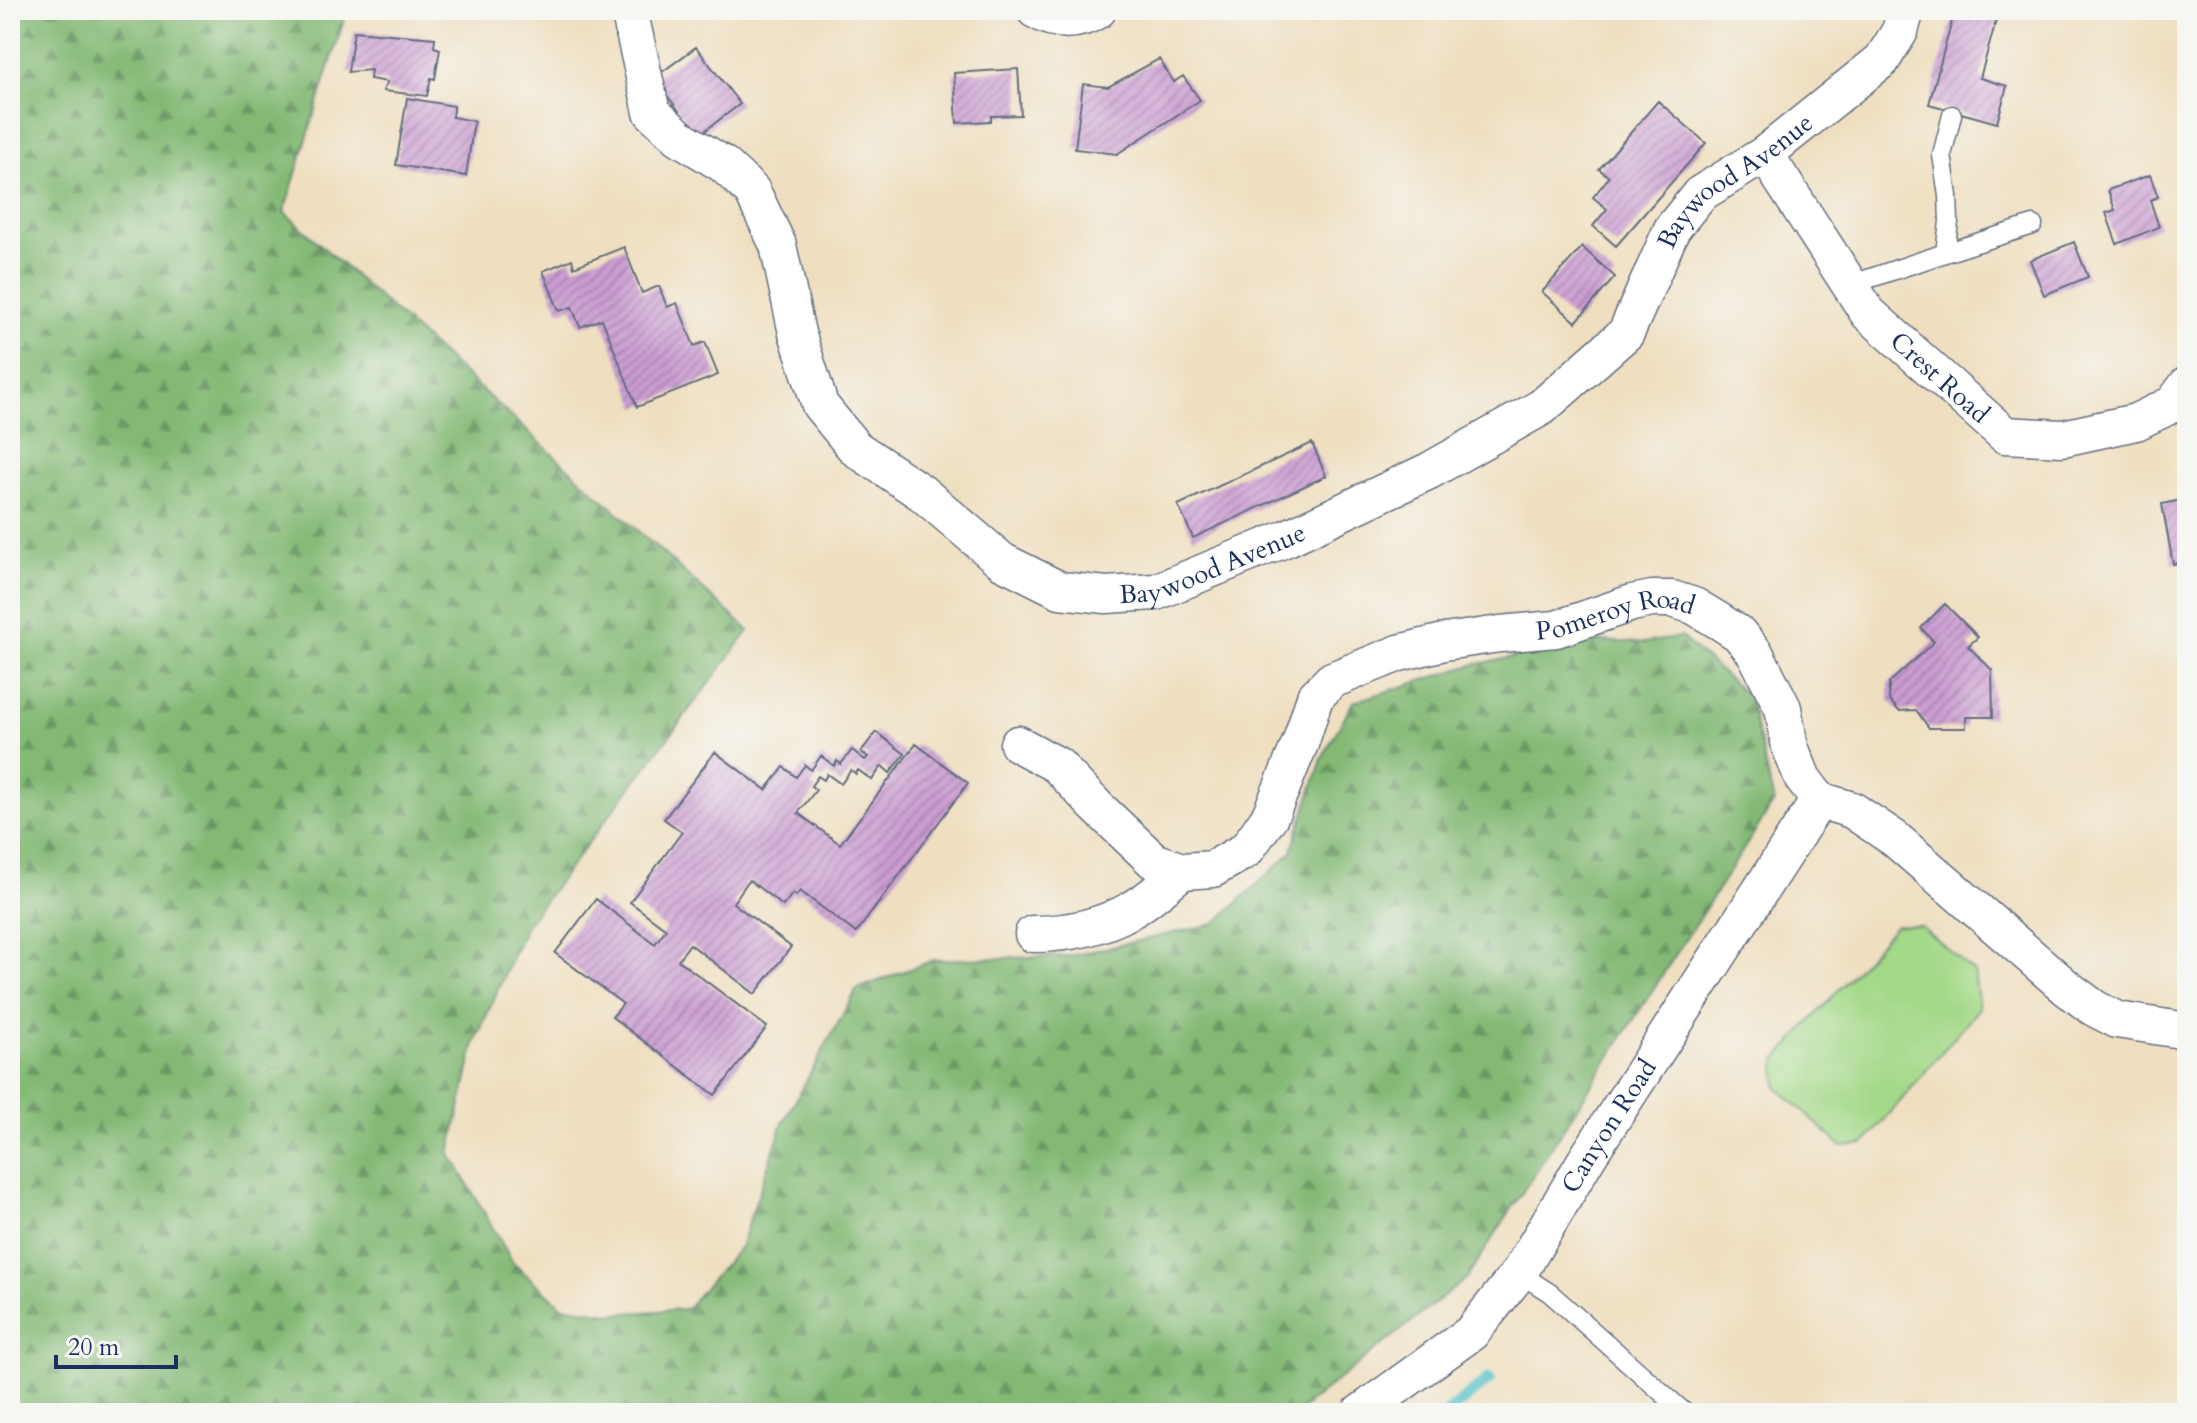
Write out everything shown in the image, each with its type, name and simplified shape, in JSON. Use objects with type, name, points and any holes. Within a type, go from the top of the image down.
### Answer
[{"type":"street","name":"Baywood Avenue","points":[[629,10],[652,112],[679,137],[724,165],[752,191],[778,245],[797,333],[820,405],[855,448],[922,493],[1002,561],[1060,590],[1106,595],[1156,592],[1287,538],[1429,471],[1542,407],[1626,333],[1672,229],[1700,194],[1765,154],[1882,60],[1900,31],[1906,10]]},
{"type":"street","points":[[1035,10],[1050,19],[1084,19],[1098,10]]},
{"type":"street","name":"Crest Road","points":[[1765,154],[1868,313],[2005,435],[2063,438],[2136,422],[2173,404],[2187,385]]},
{"type":"street","name":"Pomeroy Road","points":[[1182,871],[1213,869],[1246,850],[1270,816],[1301,741],[1315,697],[1332,680],[1399,653],[1444,642],[1556,629],[1652,599],[1672,599],[1694,606],[1739,634],[1747,643],[1783,708],[1790,747],[1803,779],[1819,800]]},
{"type":"street","points":[[1018,744],[1057,765],[1154,861],[1182,871]]},
{"type":"street","points":[[1819,800],[1852,810],[1895,839],[2094,1008],[2117,1020],[2187,1031]]},
{"type":"street","name":"Canyon Road","points":[[1360,1413],[1471,1333],[1519,1273],[1587,1158],[1819,800]]},
{"type":"street","points":[[1033,934],[1061,934],[1132,910],[1182,871]]},
{"type":"lane","points":[[1945,253],[1949,222],[1942,155],[1952,115]]},
{"type":"lane","points":[[1850,285],[2033,225]]},
{"type":"lane","points":[[1519,1273],[1550,1293],[1685,1413]]},
{"type":"green space","points":[[10,10],[347,10],[284,212],[749,631],[526,925],[475,1042],[450,1153],[513,1263],[562,1306],[614,1314],[686,1309],[740,1247],[783,1123],[857,989],[934,960],[1070,956],[1214,924],[1291,853],[1323,756],[1353,702],[1472,665],[1596,641],[1643,643],[1681,637],[1749,697],[1774,802],[1467,1278],[1296,1413],[10,1413]]},
{"type":"green space","points":[[1896,925],[1921,926],[1974,972],[1979,1008],[1864,1144],[1841,1146],[1777,1087],[1776,1060]]},
{"type":"building","points":[[1955,10],[1999,10],[1980,78],[2007,86],[1997,123],[1929,104]]},
{"type":"building","points":[[2007,10],[2032,10],[2030,17]]},
{"type":"building","points":[[354,31],[435,38],[434,47],[440,49],[435,79],[431,78],[427,96],[383,91],[387,82],[370,79],[371,70],[348,72]]},
{"type":"building","points":[[696,47],[740,104],[698,136],[654,78]]},
{"type":"building","points":[[1159,59],[1174,82],[1183,76],[1200,100],[1117,154],[1075,149],[1083,84],[1108,87]]},
{"type":"building","points":[[1018,69],[1021,115],[991,116],[991,121],[957,123],[954,73]]},
{"type":"building","points":[[407,98],[454,106],[452,117],[474,121],[466,176],[396,165]]},
{"type":"building","points":[[1658,101],[1706,143],[1616,246],[1593,226],[1607,209],[1593,197],[1609,177],[1599,169]]},
{"type":"building","points":[[2150,175],[2158,197],[2150,200],[2159,227],[2117,244],[2106,213],[2115,210],[2108,190]]},
{"type":"building","points":[[2074,242],[2088,277],[2044,295],[2030,260]]},
{"type":"building","points":[[624,247],[642,293],[659,286],[667,307],[677,303],[694,346],[705,342],[718,375],[637,407],[602,319],[580,327],[572,307],[559,311],[543,271],[572,259],[574,267]]},
{"type":"building","points":[[1582,247],[1615,277],[1576,322],[1542,292]]},
{"type":"building","points":[[1312,443],[1326,476],[1193,538],[1178,505]]},
{"type":"building","points":[[2187,494],[2187,561],[2173,564],[2162,504],[2181,500]]},
{"type":"building","points":[[1945,604],[1978,637],[1968,646],[1992,670],[1993,717],[1966,717],[1966,728],[1929,728],[1916,710],[1899,711],[1889,700],[1889,683],[1934,642],[1921,628]]},
{"type":"building","points":[[876,732],[905,754],[890,773],[882,766],[872,780],[858,770],[856,774],[851,770],[841,784],[827,774],[824,780],[818,776],[811,786],[816,790],[798,813],[840,844],[916,744],[968,783],[856,933],[800,891],[796,896],[793,893],[783,906],[749,880],[733,903],[791,947],[755,994],[690,944],[678,960],[767,1027],[715,1095],[612,1017],[623,1004],[555,953],[596,899],[655,944],[666,929],[630,902],[682,832],[664,819],[715,752],[766,790],[784,767],[796,777],[805,765],[811,770],[821,756],[834,766],[837,761],[841,764],[852,750],[865,760],[868,757],[861,752]]},
{"type":"waterway","points":[[1447,1413],[1489,1379]]}]
